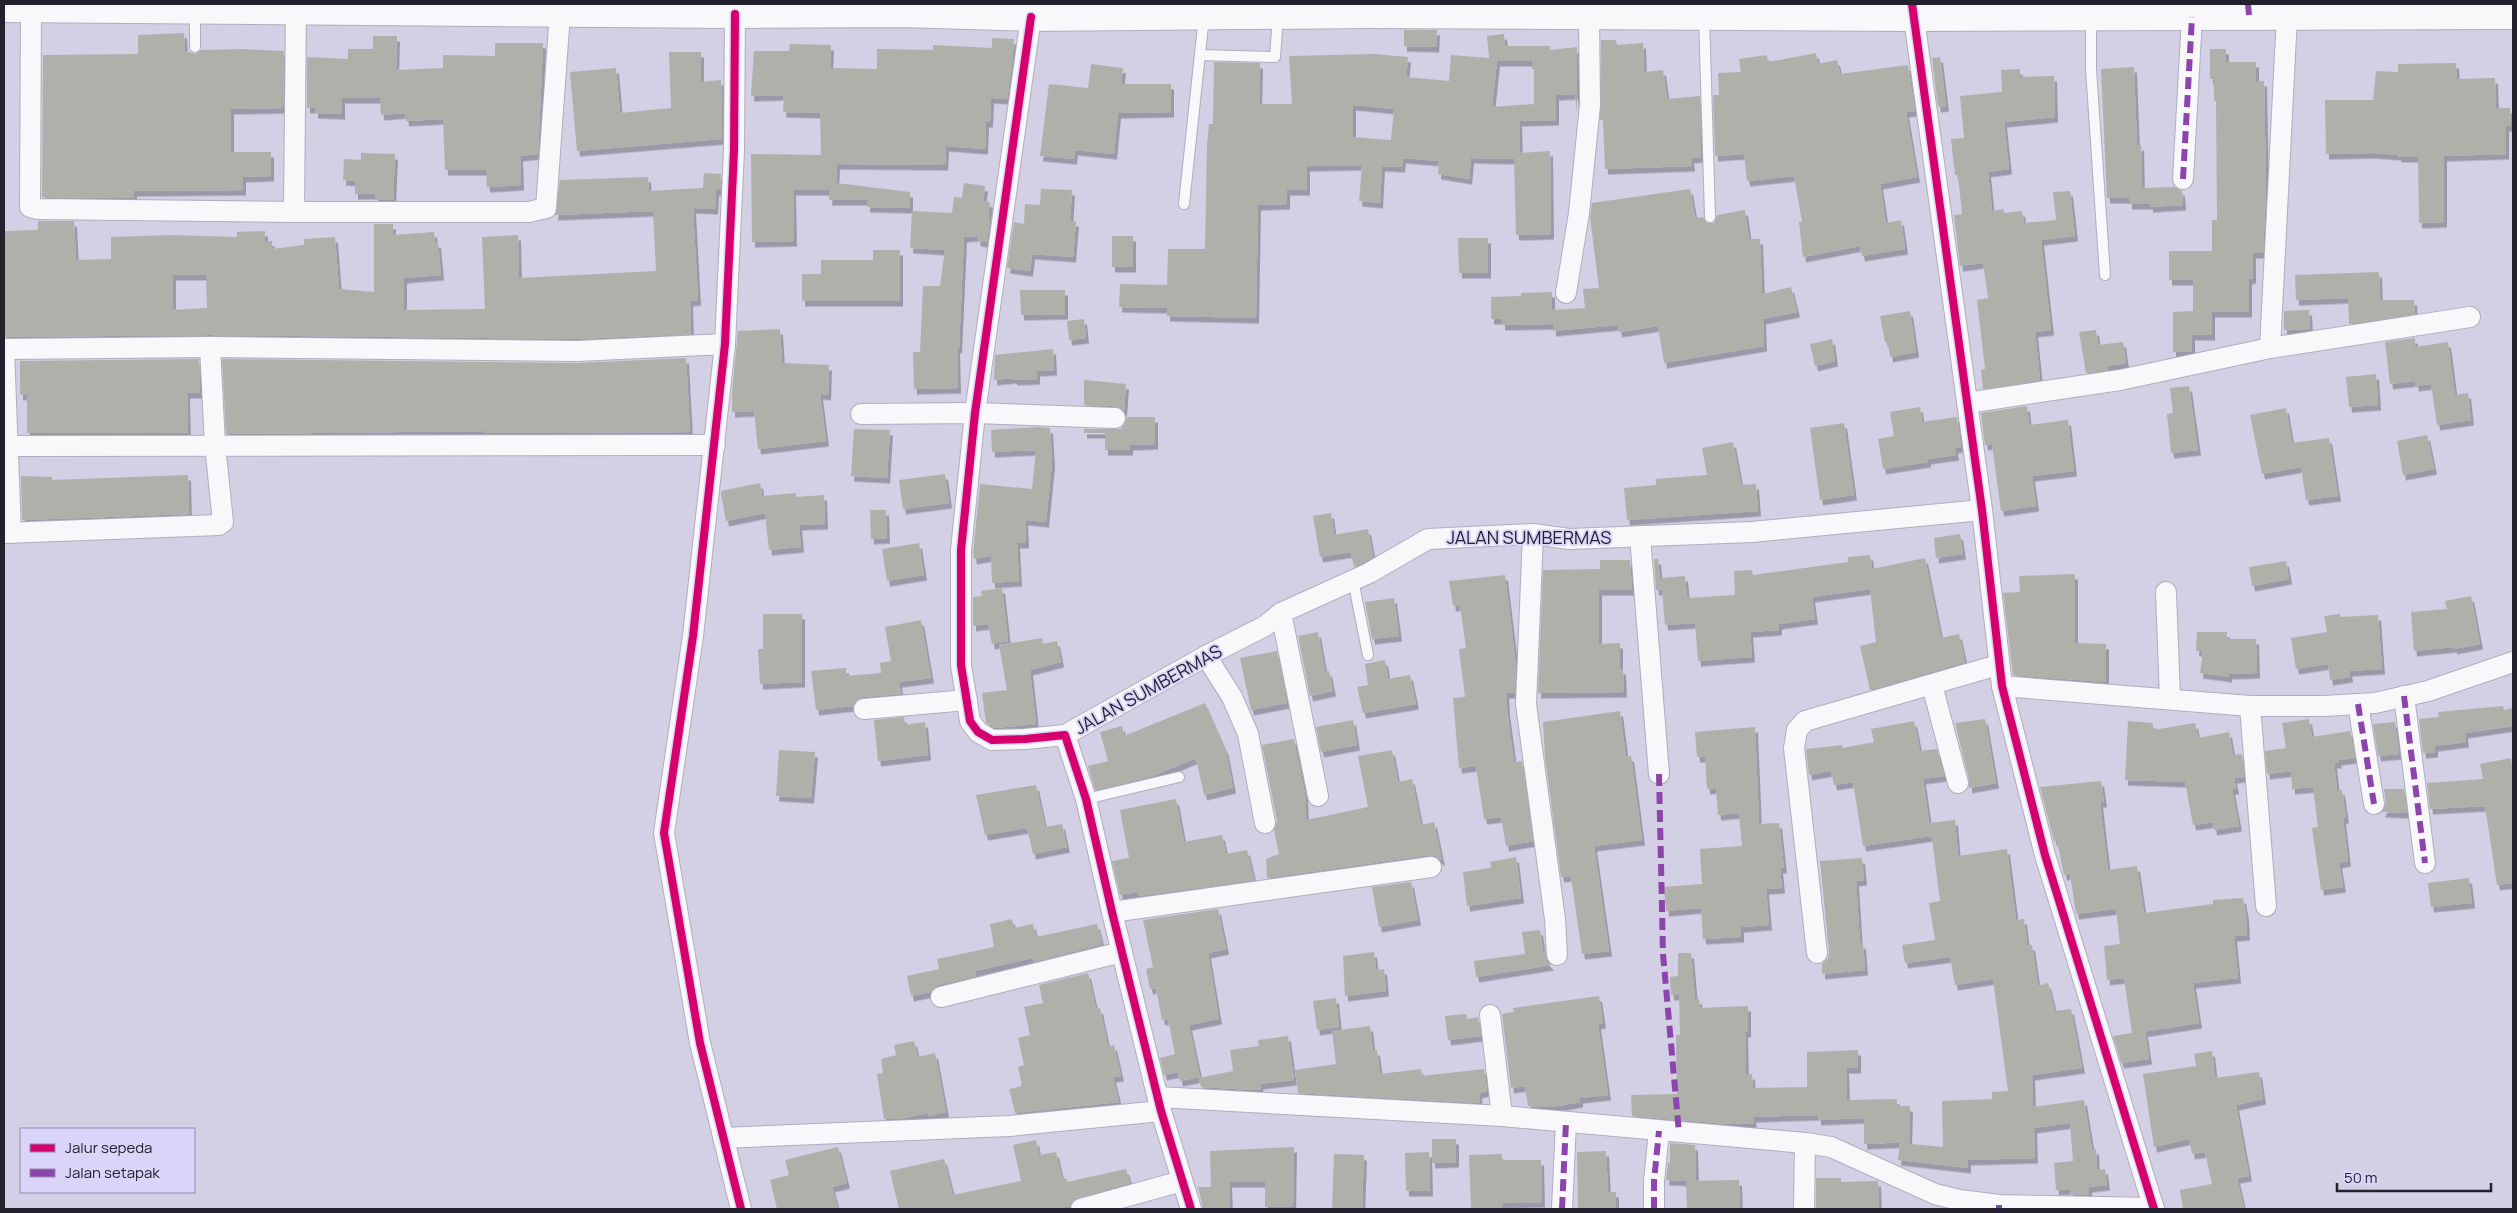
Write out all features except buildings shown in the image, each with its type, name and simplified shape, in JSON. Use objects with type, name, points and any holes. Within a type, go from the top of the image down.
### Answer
[{"type":"highway","points":[[4,8],[296,6],[560,13],[735,14],[902,8],[1031,17],[1204,10],[1278,15],[1370,9],[1530,10],[1589,16],[1678,10],[1704,16],[1912,10],[2091,16],[2192,16],[2248,9],[2287,16],[2513,16]]},
{"type":"street","points":[[294,212],[296,6]]},
{"type":"street","points":[[31,8],[30,207],[37,209],[294,212],[529,212],[546,208],[560,13]]},
{"type":"street","points":[[723,1138],[1008,1126],[1160,1104],[1502,1116],[1805,1143],[1831,1147],[1935,1194],[1999,1207],[2154,1209],[2045,855],[2002,686],[1998,665],[1982,510],[1912,10]]},
{"type":"street","points":[[735,14],[734,150],[725,344],[693,636],[664,833],[700,1043],[741,1209]]},
{"type":"street","points":[[1566,293],[1579,213],[1590,106],[1589,16]]},
{"type":"street","points":[[2182,179],[2192,16]]},
{"type":"street","points":[[2270,348],[2287,16]]},
{"type":"street","points":[[1031,17],[975,413],[961,550],[961,665],[970,721],[978,732],[992,740],[1065,735],[1086,799],[1160,1104],[1191,1209]]},
{"type":"street","points":[[1967,403],[2120,380],[2270,348],[2470,317]]},
{"type":"street","points":[[210,347],[215,445],[223,522],[219,525],[7,533],[4,349],[210,347],[577,351],[725,344]]},
{"type":"street","points":[[861,414],[975,413],[1114,418]]},
{"type":"street","points":[[6,446],[715,445]]},
{"type":"street","name":"JALAN SUMBERMAS","points":[[1065,735],[1206,656],[1266,626],[1281,613],[1353,580],[1428,539],[1533,534],[1569,539],[1752,532],[1982,510]]},
{"type":"street","points":[[1533,534],[1526,704],[1555,919],[1558,955]]},
{"type":"street","points":[[1640,536],[1659,774]]},
{"type":"street","points":[[2166,592],[2170,699]]},
{"type":"street","points":[[1281,613],[1318,796]]},
{"type":"street","points":[[1206,656],[1232,698],[1248,734],[1264,824]]},
{"type":"street","points":[[2002,686],[2250,706],[2324,706],[2374,703],[2481,675],[2513,662]]},
{"type":"street","points":[[1818,953],[1794,748],[1797,730],[1806,721],[1998,665]]},
{"type":"street","points":[[1932,685],[1958,783]]},
{"type":"street","points":[[2404,696],[2425,863]]},
{"type":"street","points":[[864,709],[966,700]]},
{"type":"street","points":[[2358,704],[2374,804]]},
{"type":"street","points":[[2250,706],[2266,906]]},
{"type":"street","points":[[1112,912],[1431,867]]},
{"type":"street","points":[[941,996],[1122,952]]},
{"type":"street","points":[[1490,1014],[1502,1116]]},
{"type":"street","points":[[1562,1209],[1566,1122]]},
{"type":"street","points":[[1654,1209],[1654,1181],[1659,1131]]},
{"type":"street","points":[[1804,1209],[1805,1143]]},
{"type":"street","points":[[1080,1209],[1182,1181]]},
{"type":"lane","points":[[195,47],[196,8]]},
{"type":"lane","points":[[1184,204],[1204,10]]},
{"type":"lane","points":[[1200,55],[1275,57],[1278,15]]},
{"type":"lane","points":[[1704,16],[1710,217]]},
{"type":"lane","points":[[2091,16],[2091,69],[2105,275]]},
{"type":"lane","points":[[1353,580],[1368,655]]},
{"type":"lane","points":[[1086,799],[1179,776]]},
{"type":"marked path","points":[[2248,4],[2249,15]]},
{"type":"marked path","points":[[2183,179],[2192,17]]},
{"type":"marked path","points":[[2404,696],[2425,863]]},
{"type":"marked path","points":[[2358,704],[2374,804]]},
{"type":"marked path","points":[[1659,774],[1663,954],[1679,1133]]},
{"type":"marked path","points":[[1562,1209],[1566,1122]]},
{"type":"marked path","points":[[1654,1209],[1654,1181],[1659,1131]]},
{"type":"cycle path","points":[[1912,4],[1982,510],[2002,686],[2045,855],[2154,1209]]},
{"type":"cycle path","points":[[735,14],[734,150],[725,344],[693,636],[664,833],[700,1043],[741,1209]]},
{"type":"cycle path","points":[[1031,17],[975,413],[961,550],[961,665],[970,721],[978,732],[992,740],[1065,735],[1086,799],[1161,1111],[1191,1209]]}]
